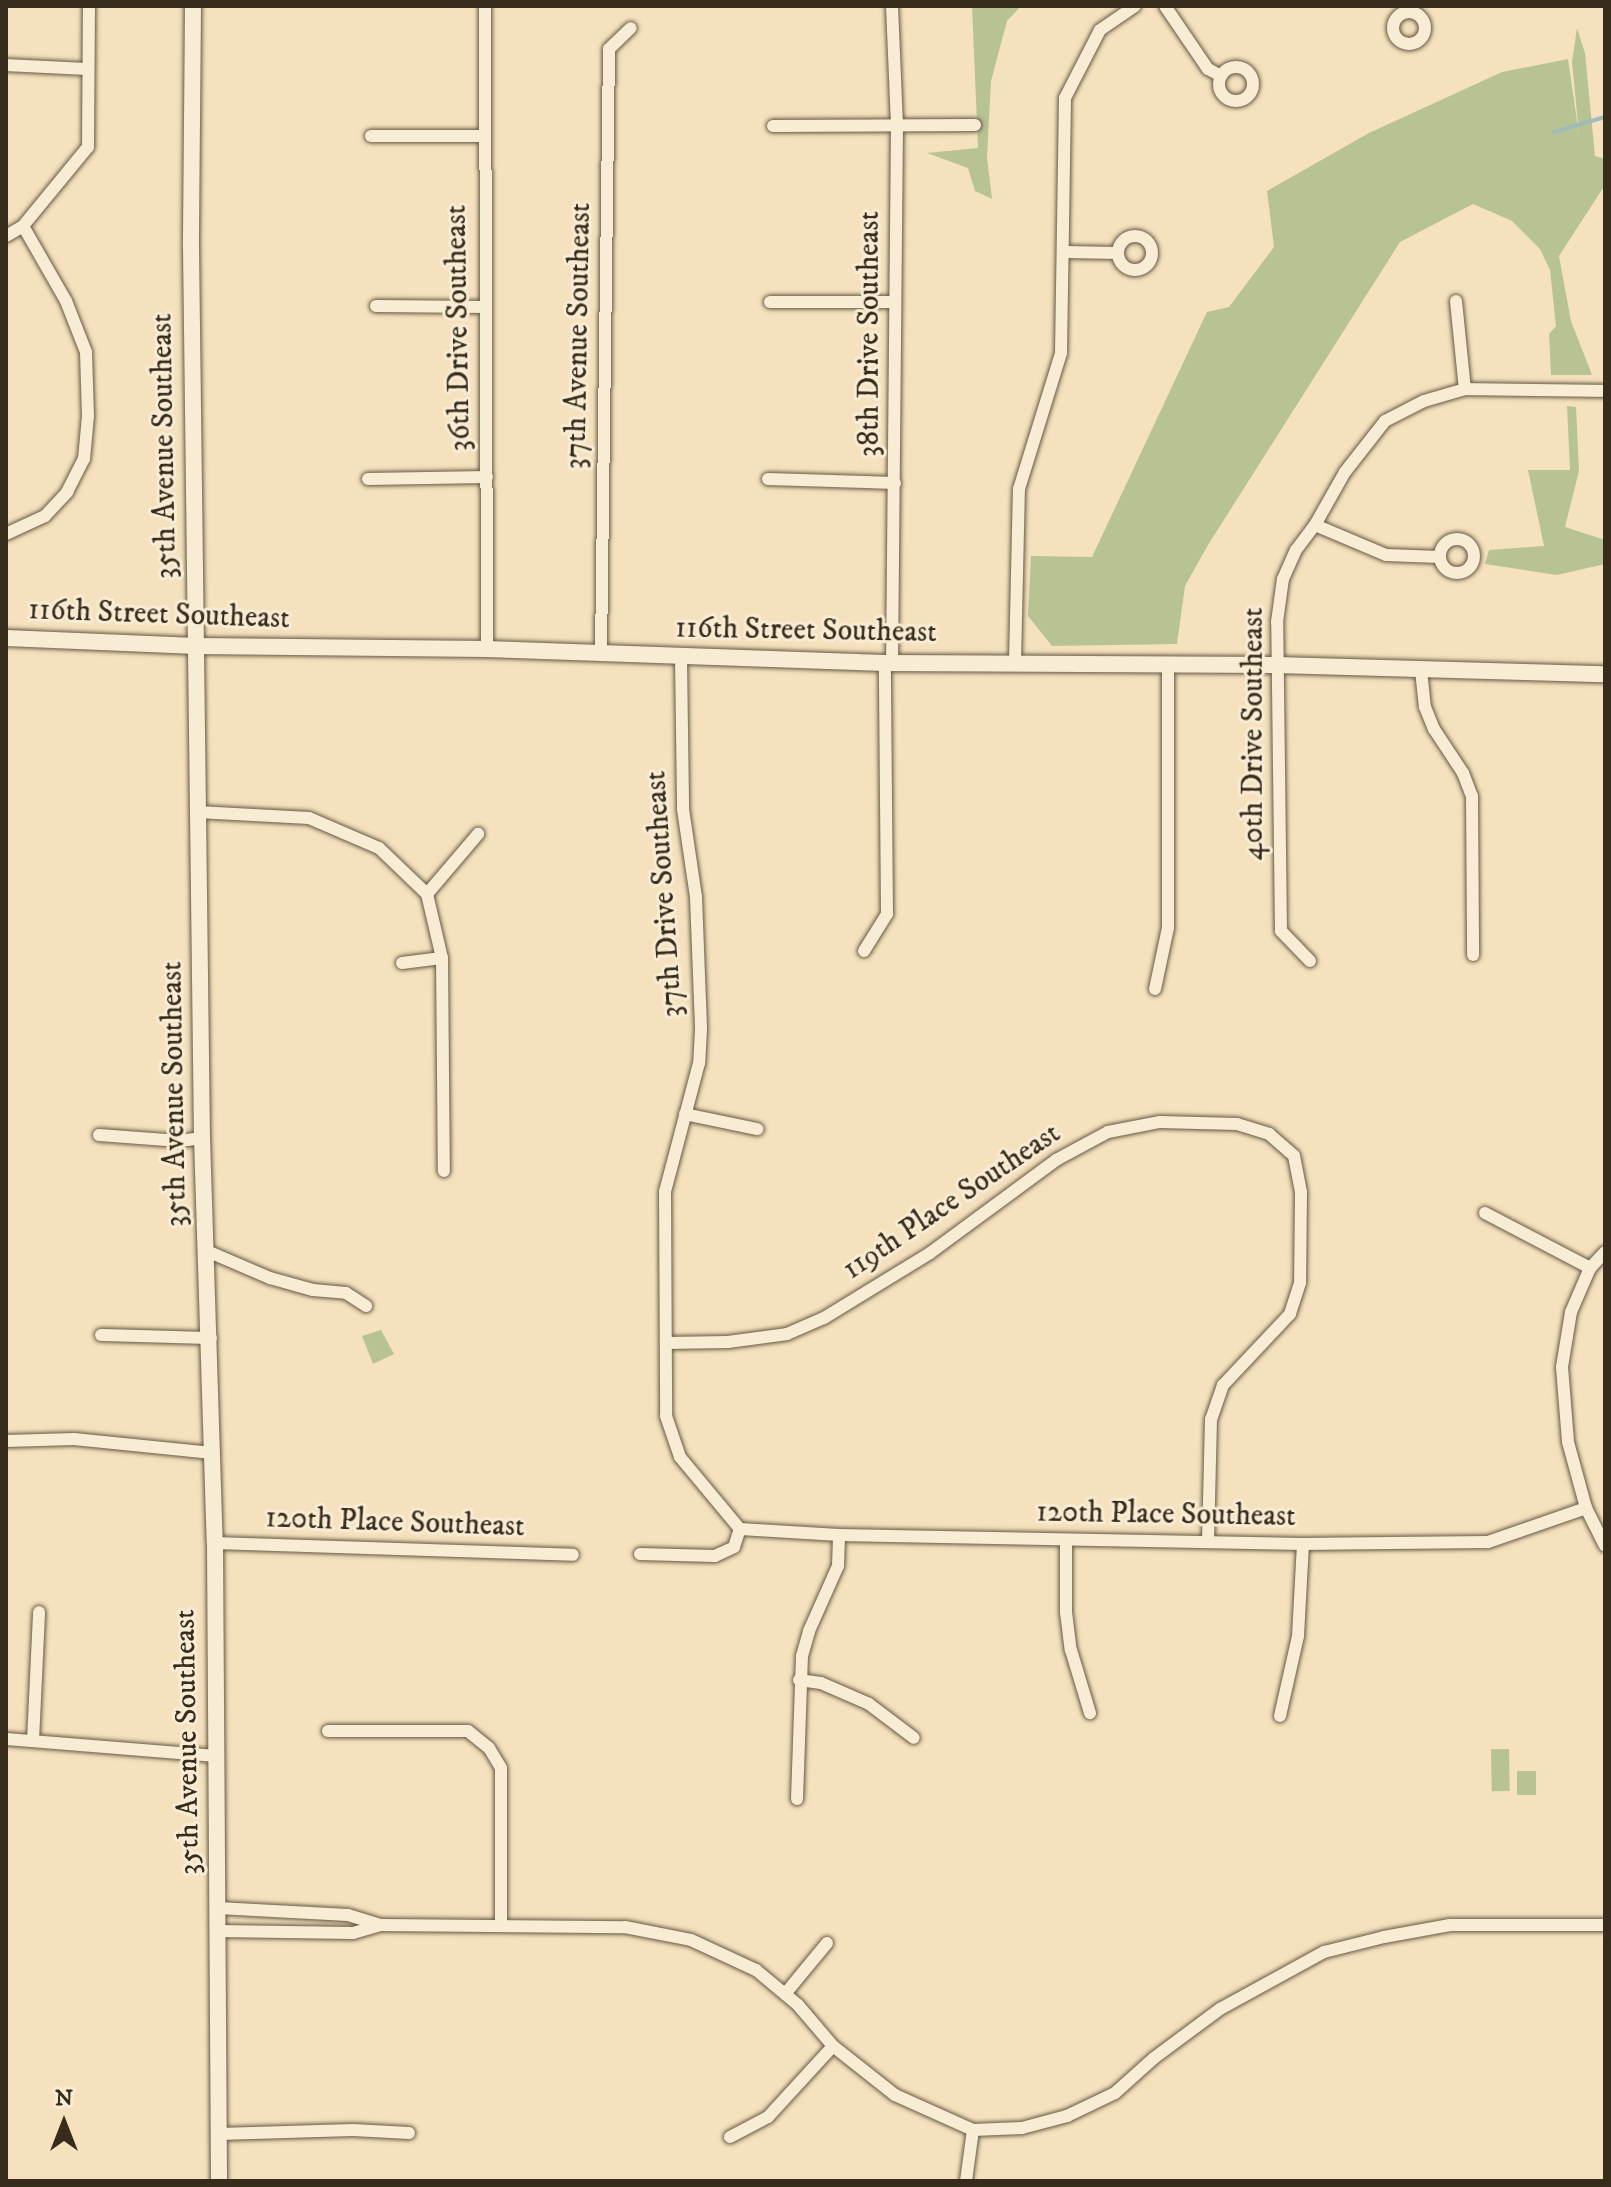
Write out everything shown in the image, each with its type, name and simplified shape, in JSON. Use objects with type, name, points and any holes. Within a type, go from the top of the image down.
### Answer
[{"type":"street","points":[[6,236],[23,226],[88,147],[86,69],[89,6]]},
{"type":"street","name":"35th Avenue Southeast","points":[[193,6],[191,247],[202,1138],[211,1338],[215,1543],[219,2181]]},
{"type":"street","name":"36th Drive Southeast","points":[[485,6],[487,649]]},
{"type":"street","name":"38th Drive Southeast","points":[[864,951],[887,914],[889,663],[895,483],[897,125],[892,6]]},
{"type":"street","points":[[1015,662],[1019,489],[1061,353],[1065,252],[1065,98],[1100,30],[1135,6]]},
{"type":"street","points":[[1165,6],[1208,69],[1221,76]]},
{"type":"street","name":"37th Avenue Southeast","points":[[601,653],[609,49],[631,28]]},
{"type":"street","points":[[6,65],[86,69]]},
{"type":"street","points":[[773,126],[975,125]]},
{"type":"street","points":[[371,136],[484,136]]},
{"type":"street","points":[[6,534],[45,516],[67,492],[84,459],[88,416],[86,352],[66,301],[23,226]]},
{"type":"street","points":[[1065,252],[1118,253]]},
{"type":"street","points":[[1456,301],[1465,389]]},
{"type":"street","points":[[770,302],[895,302]]},
{"type":"street","points":[[376,306],[484,307]]},
{"type":"street","name":"40th Drive Southeast","points":[[1310,961],[1281,931],[1276,665],[1283,579],[1296,550],[1315,525],[1345,472],[1385,421],[1424,401],[1465,389],[1605,391]]},
{"type":"street","points":[[368,479],[487,477]]},
{"type":"street","points":[[768,479],[895,483]]},
{"type":"street","points":[[1315,525],[1386,555],[1440,557]]},
{"type":"street","name":"116th Street Southeast","points":[[6,638],[196,646],[487,649],[889,663],[1276,665],[1605,674]]},
{"type":"street","name":"37th Drive Southeast","points":[[681,658],[679,736],[683,809],[696,897],[701,975],[699,1063],[665,1192],[666,1416],[680,1457],[740,1529]]},
{"type":"street","points":[[1155,989],[1168,928],[1168,664]]},
{"type":"street","points":[[1421,670],[1425,707],[1434,729],[1463,773],[1472,796],[1473,955]]},
{"type":"street","points":[[198,812],[309,818],[379,848],[427,894],[442,958],[444,1171]]},
{"type":"street","points":[[427,894],[478,834]]},
{"type":"street","points":[[402,963],[442,958]]},
{"type":"street","points":[[685,1114],[757,1129]]},
{"type":"street","name":"119th Place Southeast","points":[[666,1343],[728,1342],[787,1334],[824,1318],[930,1253],[1056,1160],[1108,1132],[1160,1122],[1237,1124],[1269,1134],[1294,1156],[1301,1192],[1300,1283],[1290,1314],[1223,1385],[1211,1419],[1208,1540]]},
{"type":"street","points":[[99,1135],[180,1141],[202,1138]]},
{"type":"street","points":[[1485,1213],[1590,1268]]},
{"type":"street","points":[[207,1251],[272,1278],[313,1290],[346,1293],[366,1306]]},
{"type":"street","points":[[1605,1252],[1590,1268],[1571,1312],[1562,1367],[1568,1442],[1586,1508],[1605,1546]]},
{"type":"street","points":[[101,1335],[211,1338]]},
{"type":"street","points":[[6,1441],[74,1439],[212,1453]]},
{"type":"street","name":"120th Place Southeast","points":[[740,1529],[839,1535],[1066,1540],[1303,1544],[1488,1542],[1586,1508]]},
{"type":"street","points":[[640,1554],[715,1556],[734,1547],[740,1529]]},
{"type":"street","points":[[797,1799],[799,1680],[809,1631],[838,1566],[839,1535]]},
{"type":"street","points":[[1066,1540],[1066,1612],[1071,1650],[1090,1713]]},
{"type":"street","name":"120th Place Southeast","points":[[215,1543],[573,1555]]},
{"type":"street","points":[[1280,1716],[1298,1636],[1303,1544]]},
{"type":"street","points":[[33,1741],[39,1612]]},
{"type":"street","points":[[799,1680],[821,1683],[869,1704],[914,1738]]},
{"type":"street","points":[[328,1731],[468,1731],[489,1748],[501,1768],[501,1925]]},
{"type":"street","points":[[6,1739],[216,1756]]},
{"type":"street","points":[[218,1908],[348,1915],[381,1925]]},
{"type":"street","points":[[219,1931],[353,1933],[381,1925],[625,1927],[691,1940],[756,1970],[785,1994],[833,2046],[895,2095],[973,2130],[1022,2128],[1067,2116],[1115,2093],[1154,2058],[1220,2009],[1324,1952],[1450,1925],[1605,1925]]},
{"type":"street","points":[[785,1994],[827,1943]]},
{"type":"street","points":[[730,2137],[768,2117],[833,2046]]},
{"type":"street","points":[[219,2134],[353,2130],[409,2133]]},
{"type":"street","points":[[966,2181],[973,2130]]},
{"type":"green space","points":[[972,6],[1021,6],[1007,21],[991,81],[987,158],[992,199],[975,191],[968,168],[927,153],[978,148]]},
{"type":"green space","points":[[1577,28],[1585,53],[1595,156],[1605,159],[1605,185],[1559,256],[1571,321],[1592,375],[1551,375],[1549,334],[1556,326],[1550,270],[1540,249],[1512,221],[1473,204],[1400,242],[1185,586],[1177,644],[1052,646],[1028,616],[1031,556],[1092,557],[1207,312],[1229,307],[1274,247],[1267,191],[1369,133],[1502,72],[1568,59],[1579,134],[1572,62]]},
{"type":"green space","points":[[1567,406],[1576,407],[1579,471],[1565,527],[1605,540],[1605,564],[1557,575],[1485,564],[1489,550],[1544,546],[1528,470],[1570,470]]},
{"type":"green space","points":[[381,1330],[394,1354],[373,1364],[362,1336]]},
{"type":"green space","points":[[1491,1749],[1509,1749],[1510,1791],[1492,1791]]},
{"type":"green space","points":[[1517,1771],[1536,1771],[1536,1795],[1517,1795]]},
{"type":"waterway","points":[[1554,132],[1605,117]]}]
